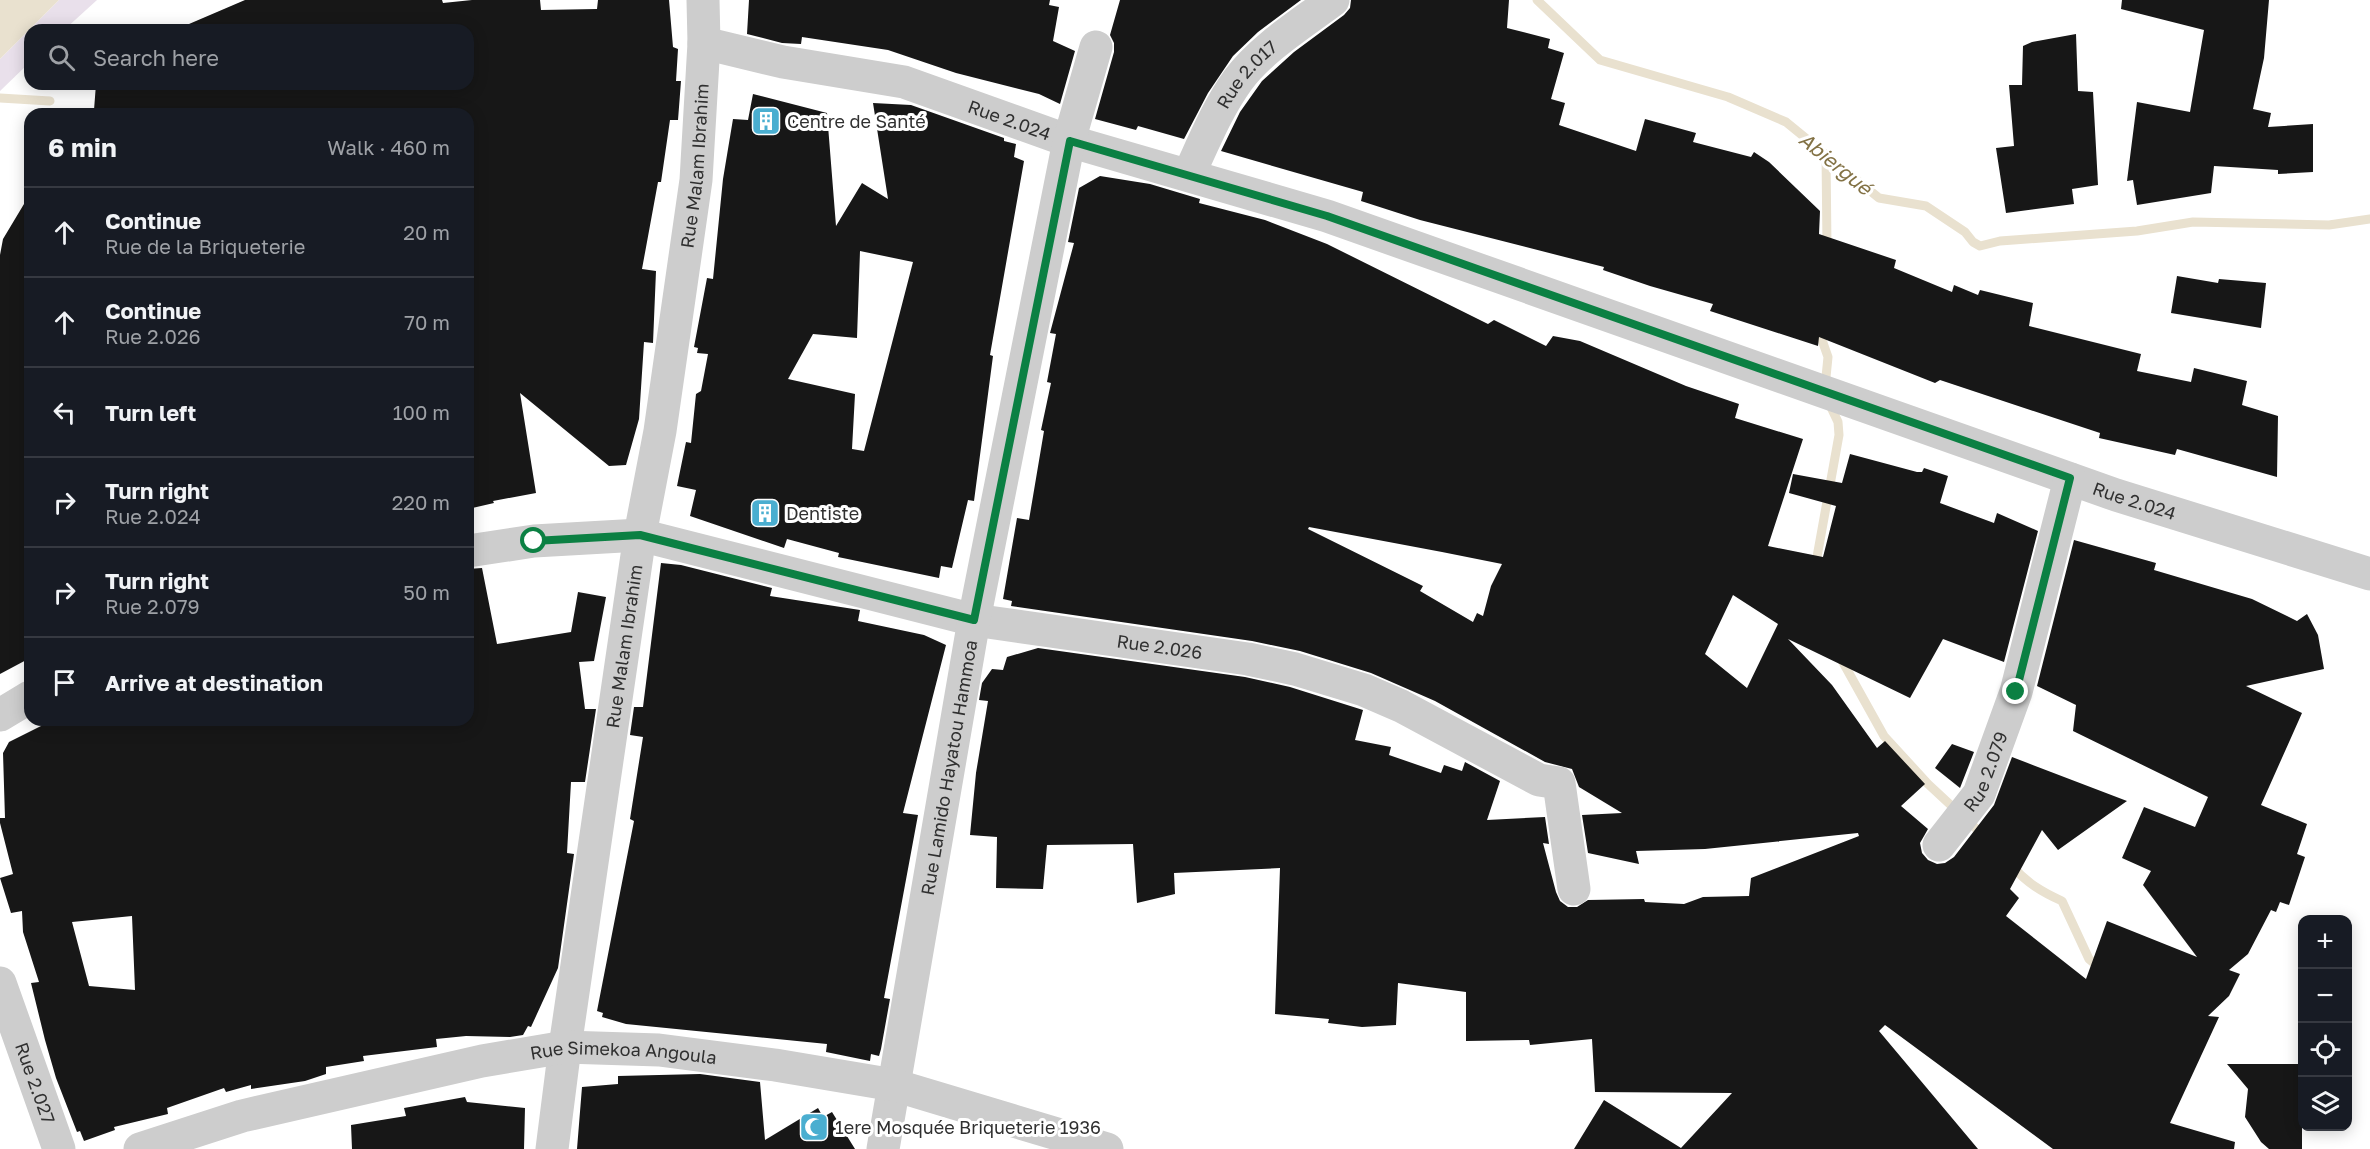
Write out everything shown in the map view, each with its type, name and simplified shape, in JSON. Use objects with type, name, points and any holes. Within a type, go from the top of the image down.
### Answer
[{"type":"street","name":"Rue Malam Ibrahim","points":[[552,1149],[640,535],[660,431],[696,180],[704,44],[703,0]]},
{"type":"street","name":"Rue 2.017","points":[[1189,174],[1222,105],[1239,78],[1275,44],[1333,0]]},
{"type":"street","name":"Rue 2.024","points":[[704,44],[783,62],[904,82],[1070,141],[1327,216],[2070,478],[2370,574]]},
{"type":"street","name":"Rue Lamido Hayatou Hammoa","points":[[884,1149],[974,620],[1070,141],[1096,47]]},
{"type":"street","name":"Rue 2.079","points":[[1939,845],[1979,794],[2016,692],[2070,478]]},
{"type":"street","name":"Rue 2.026","points":[[474,550],[534,541],[640,535],[974,620],[1248,659],[1295,669],[1364,690],[1401,706],[1539,780],[1559,783],[1574,889]]},
{"type":"street","points":[[0,715],[24,701]]},
{"type":"street","name":"Rue 2.027","points":[[0,983],[58,1149]]},
{"type":"street","name":"Rue Simekoa Angoula","points":[[140,1149],[242,1116],[482,1061],[566,1047],[659,1050],[775,1065],[894,1085],[1107,1149]]},
{"type":"shaded area","points":[[0,0],[59,0],[35,24],[24,24],[24,35],[0,59]]},
{"type":"shaded area","points":[[59,0],[97,0],[71,24],[35,24]]},
{"type":"shaded area","points":[[24,35],[24,68],[0,91],[0,59]]},
{"type":"building","points":[[245,0],[442,0],[443,3],[472,0],[540,0],[541,10],[597,9],[598,0],[669,0],[673,47],[678,49],[676,81],[681,81],[678,120],[670,120],[661,182],[658,182],[642,269],[656,271],[653,343],[644,342],[639,419],[626,465],[609,466],[520,393],[536,493],[493,501],[494,503],[474,508],[474,108],[94,108],[96,90],[474,90],[474,24],[189,24]]},
{"type":"building","points":[[749,0],[1050,0],[1049,5],[1059,7],[1053,41],[1075,51],[1060,104],[1039,94],[956,73],[888,50],[802,37],[801,44],[782,43],[747,34]]},
{"type":"building","points":[[1120,0],[1301,0],[1258,32],[1233,56],[1208,93],[1184,139],[1138,126],[1136,130],[1095,119],[1114,52],[1114,43],[1110,35]]},
{"type":"building","points":[[1351,0],[1509,0],[1507,28],[1550,39],[1548,48],[1564,53],[1551,99],[1565,103],[1559,125],[1636,151],[1645,119],[1696,133],[1693,142],[1751,157],[1754,152],[1769,162],[1820,211],[1819,234],[1896,260],[1894,268],[1952,292],[1954,285],[1978,295],[1980,290],[2033,303],[2029,326],[2141,354],[2137,371],[2191,382],[2194,368],[2247,381],[2242,405],[2278,416],[2277,477],[2177,449],[2175,455],[2099,438],[2100,433],[1940,380],[1935,383],[1819,337],[1818,346],[1710,311],[1713,304],[1650,286],[1603,270],[1604,267],[1420,220],[1361,201],[1363,192],[1221,151],[1240,112],[1262,81],[1294,52],[1344,15],[1350,8]]},
{"type":"building","points":[[2122,0],[2269,0],[2264,58],[2253,109],[2271,113],[2268,127],[2313,124],[2313,172],[2278,174],[2278,170],[2214,166],[2211,193],[2137,205],[2133,180],[2127,181],[2137,102],[2190,112],[2204,30],[2121,9]]},
{"type":"building","points":[[2076,34],[2078,91],[2093,92],[2098,185],[2072,189],[2074,204],[2006,213],[1996,148],[2014,146],[2009,85],[2022,85],[2023,46],[2032,42]]},
{"type":"building","points":[[753,94],[827,113],[836,226],[862,183],[888,199],[873,103],[911,105],[1004,138],[1004,141],[1016,144],[1014,157],[1024,161],[990,355],[993,356],[974,501],[968,500],[952,568],[941,566],[939,578],[838,557],[839,553],[787,539],[784,548],[690,516],[696,490],[677,486],[686,442],[691,443],[696,394],[701,391],[708,354],[697,353],[698,348],[694,347],[707,278],[713,279],[723,179],[733,119],[748,120]],"holes":[[[860,251],[913,262],[864,451],[852,449],[855,394],[788,379],[813,334],[857,338]]]},
{"type":"building","points":[[1100,176],[1150,184],[1200,199],[1199,203],[1265,220],[1327,244],[1488,324],[1494,320],[1546,346],[1553,336],[1580,341],[1686,386],[1739,404],[1735,418],[1803,439],[1768,546],[1823,557],[1836,506],[1789,493],[1793,474],[1842,483],[1850,454],[1917,472],[1922,472],[1924,468],[1948,476],[1940,503],[1994,523],[1997,513],[2038,531],[2004,662],[1943,639],[1910,698],[1788,639],[1832,685],[1877,748],[1885,741],[1925,784],[1901,806],[1928,829],[1920,843],[1922,853],[1928,860],[1937,864],[1945,863],[1954,857],[1994,805],[2012,757],[2127,801],[2058,850],[2042,830],[2010,889],[2019,898],[2006,916],[2086,979],[2107,921],[2197,957],[2143,885],[2151,871],[2122,858],[2144,807],[2195,827],[2208,797],[2073,731],[2076,705],[2037,686],[2074,540],[2156,563],[2154,570],[2252,599],[2297,621],[2307,614],[2318,635],[2324,669],[2246,686],[2302,713],[2261,805],[2307,824],[2297,854],[2305,857],[2289,905],[2280,902],[2276,912],[2271,910],[2248,954],[2229,970],[2240,974],[2229,996],[2208,1016],[2219,1017],[2170,1123],[2235,1142],[2234,1149],[2053,1149],[1885,1025],[1879,1031],[1978,1149],[1574,1149],[1604,1100],[1681,1148],[1732,1093],[1595,1092],[1592,1039],[1530,1045],[1529,1040],[1466,1041],[1466,992],[1398,983],[1396,1025],[1362,1027],[1328,1023],[1329,1019],[1275,1014],[1280,868],[1174,873],[1175,894],[1137,903],[1133,844],[1047,845],[1043,889],[996,888],[997,837],[970,835],[976,773],[988,701],[979,700],[982,683],[992,669],[1003,670],[1007,657],[1038,648],[1245,677],[1290,687],[1363,710],[1355,740],[1391,747],[1389,755],[1441,773],[1444,765],[1462,771],[1465,762],[1500,781],[1487,820],[1545,817],[1549,844],[1543,843],[1556,892],[1560,901],[1568,907],[1577,907],[1588,900],[1644,899],[1645,902],[1684,904],[1703,897],[1749,896],[1751,878],[1859,836],[1858,833],[1705,849],[1636,851],[1639,864],[1588,853],[1582,815],[1622,813],[1579,787],[1572,769],[1545,762],[1435,701],[1371,673],[1300,651],[1252,641],[1011,606],[1012,601],[1003,599],[1017,518],[1029,520],[1044,431],[1041,430],[1051,383],[1047,382],[1056,334],[1050,333],[1074,243],[1068,242],[1079,188]],"holes":[[[1309,527],[1442,552],[1502,564],[1491,586],[1483,616],[1477,613],[1473,622],[1420,591],[1423,586],[1308,529]],[[1733,595],[1778,624],[1747,688],[1705,654]]]},
{"type":"building","points":[[24,204],[24,661],[0,674],[0,255],[3,239]]},
{"type":"building","points":[[2177,276],[2218,283],[2219,279],[2266,283],[2261,328],[2171,313]]},
{"type":"building","points":[[661,563],[681,565],[772,588],[770,596],[860,610],[858,621],[924,635],[946,645],[903,813],[918,815],[884,998],[890,999],[881,1049],[879,1056],[871,1054],[870,1061],[826,1052],[827,1044],[626,1024],[602,1017],[603,1013],[597,1011],[634,821],[630,819],[643,737],[630,735],[634,707],[643,707]]},
{"type":"building","points":[[482,568],[497,644],[571,632],[578,592],[606,597],[594,661],[579,662],[585,709],[596,709],[585,782],[571,782],[567,853],[574,854],[558,968],[531,1027],[528,1026],[523,1035],[436,1039],[437,1047],[363,1056],[364,1061],[326,1067],[326,1074],[305,1081],[251,1089],[251,1085],[226,1092],[224,1088],[167,1108],[168,1114],[114,1127],[115,1130],[84,1141],[80,1131],[77,1132],[56,1078],[45,1040],[31,983],[39,982],[23,932],[22,911],[11,913],[0,878],[13,874],[0,823],[0,818],[5,818],[3,753],[9,742],[41,726],[474,726],[474,569]],"holes":[[[132,916],[135,990],[89,986],[72,922]]]},
{"type":"building","points":[[1952,744],[1974,752],[1960,788],[1935,768]]},
{"type":"building","points":[[2227,1064],[2298,1064],[2298,1131],[2302,1131],[2302,1149],[2269,1149],[2261,1142],[2245,1117],[2248,1089]]},
{"type":"building","points":[[700,1074],[760,1082],[765,1140],[818,1108],[823,1117],[832,1112],[855,1149],[577,1149],[582,1087],[618,1084],[618,1076]]},
{"type":"building","points":[[465,1097],[467,1102],[525,1108],[524,1149],[352,1149],[351,1125],[406,1116],[404,1108]]},
{"type":"waterway","name":"Abiergué","points":[[1537,0],[1600,60],[1728,97],[1786,122],[1879,198],[1926,206],[1965,232],[1973,242],[1980,246],[2000,241],[2137,231],[2193,222],[2329,225],[2370,219]]},
{"type":"waterway","points":[[0,98],[50,101]]},
{"type":"waterway","points":[[1826,155],[1827,247]]},
{"type":"waterway","points":[[1823,327],[1822,340],[1828,357],[1825,387]]},
{"type":"waterway","points":[[1815,568],[1839,435],[1838,422],[1829,403]]},
{"type":"waterway","points":[[1840,657],[1884,736],[1928,784],[1984,836]]},
{"type":"waterway","points":[[2012,866],[2035,887],[2062,901],[2089,959],[2101,969]]},
{"type":"place","name":"Centre de Santé","points":[[766,121]]},
{"type":"place","name":"Dentiste","points":[[765,513]]},
{"type":"place","name":"1ere Mosquée Briqueterie 1936","points":[[814,1127]]},
{"type":"route","points":[[534,541],[640,535],[974,620],[1070,141],[1327,216],[2070,478],[2016,692]]}]
